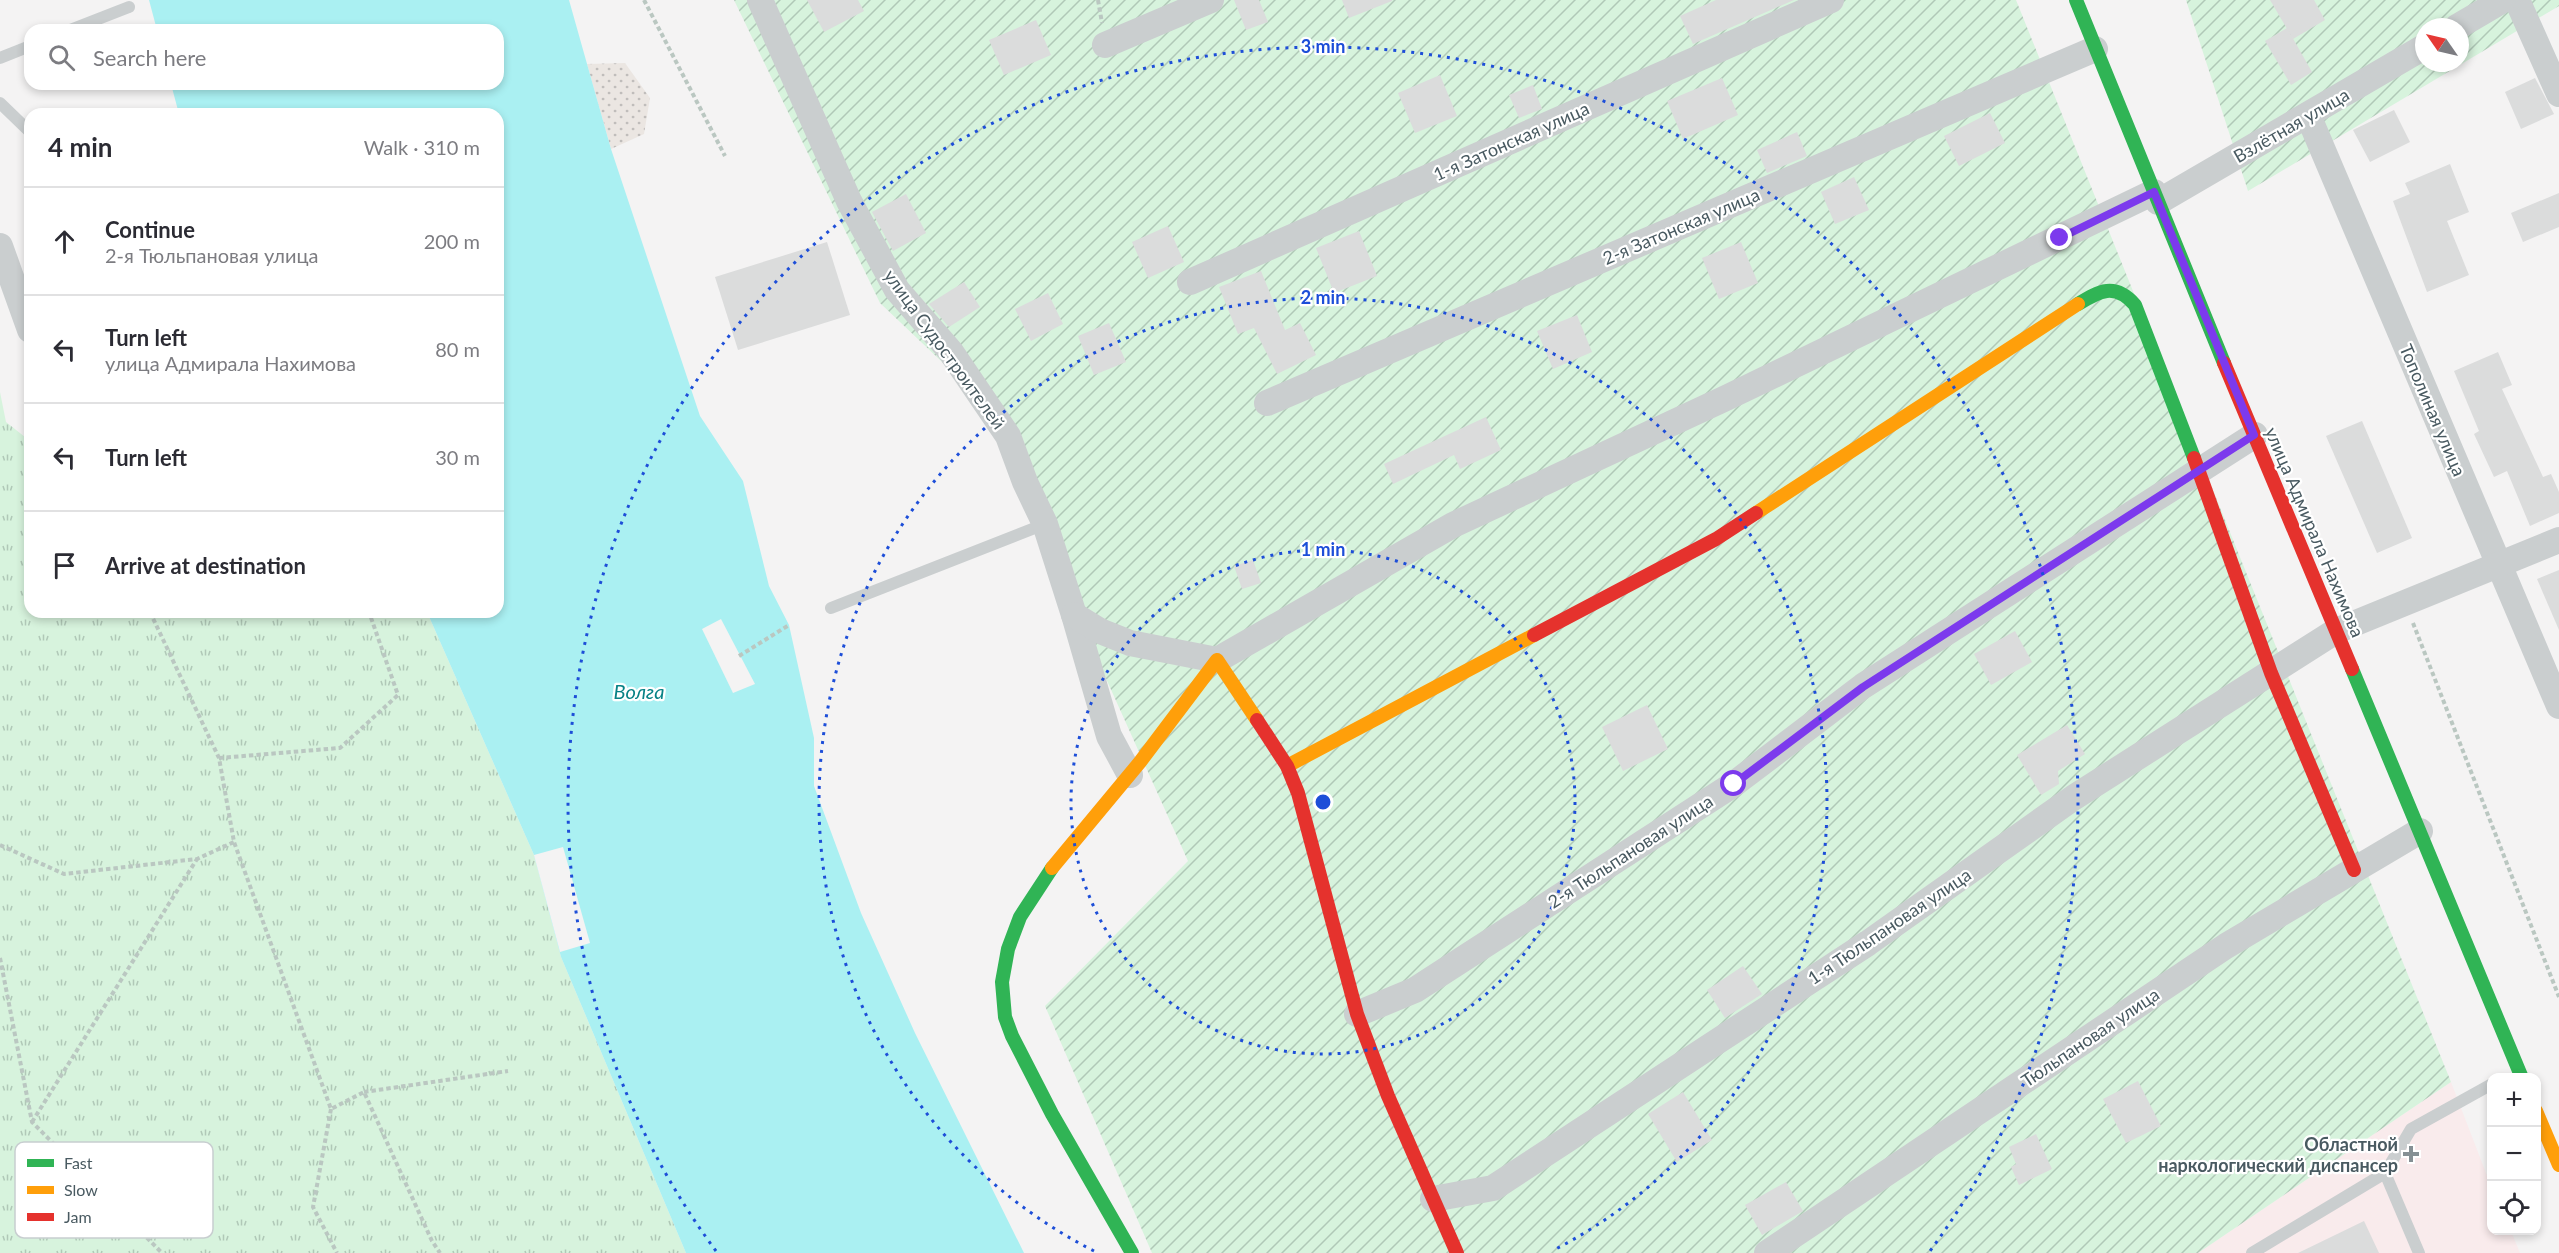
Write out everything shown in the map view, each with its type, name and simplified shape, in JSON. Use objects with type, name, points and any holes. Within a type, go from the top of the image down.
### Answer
[{"type":"street","name":"улица Судостроителей","points":[[760,0],[849,201],[897,290],[951,352],[1008,436],[1025,482],[1045,524],[1109,736],[1130,775]]},
{"type":"street","points":[[1105,45],[1211,0]]},
{"type":"street","name":"1-я Затонская улица","points":[[1190,282],[1832,0]]},
{"type":"street","name":"улица Адмирала Нахимова","points":[[2076,0],[2254,435],[2420,831],[2517,1073]]},
{"type":"street","points":[[2469,20],[2503,0]]},
{"type":"street","points":[[2517,0],[2559,94]]},
{"type":"street","name":"2-я Затонская улица","points":[[1266,403],[2095,49]]},
{"type":"street","name":"Взлётная улица","points":[[1216,660],[1453,525],[2156,197],[2308,115],[2415,51]]},
{"type":"street","name":"Тополиная улица","points":[[2308,115],[2559,706]]},
{"type":"street","points":[[0,246],[24,313]]},
{"type":"street","points":[[1287,766],[1716,539],[2099,291],[2115,290],[2127,295],[2135,305],[2199,471],[2271,672],[2354,870]]},
{"type":"street","name":"2-я Тюльпановая улица","points":[[1357,1014],[1415,990],[1734,784],[1863,687],[2254,435]]},
{"type":"street","name":"1-я Тюльпановая улица","points":[[1433,1199],[1493,1188],[1868,942],[2073,798],[2336,632],[2559,540]]},
{"type":"street","points":[[1074,615],[1100,631],[1130,643],[1216,660],[1287,766],[1298,793],[1357,1014],[1388,1096],[1451,1235],[1456,1253]]},
{"type":"street","points":[[1132,1253],[1043,1098],[1005,1018],[1003,988],[1006,957],[1014,927],[1028,901],[1071,844],[1130,775],[1216,660]]},
{"type":"street","name":"Тюльпановая улица","points":[[1767,1253],[1900,1162],[2053,1064],[2226,946],[2420,831]]},
{"type":"street","points":[[2541,1123],[2559,1165]]},
{"type":"lane","points":[[85,24],[129,7]]},
{"type":"lane","points":[[0,58],[24,48]]},
{"type":"lane","points":[[0,103],[24,126]]},
{"type":"lane","points":[[831,608],[1045,524]]},
{"type":"lane","points":[[2252,1253],[2385,1173],[2411,1129],[2487,1087]]},
{"type":"lane","points":[[2385,1173],[2418,1253]]},
{"type":"path","points":[[644,0],[725,156]]},
{"type":"path","points":[[2405,603],[2559,997]]},
{"type":"path","points":[[153,618],[219,758],[234,842],[330,1109],[313,1207],[337,1253]]},
{"type":"path","points":[[219,758],[340,748],[398,695],[371,618]]},
{"type":"path","points":[[739,656],[789,625]]},
{"type":"path","points":[[0,845],[64,874],[197,859],[234,842]]},
{"type":"path","points":[[32,1122],[197,859]]},
{"type":"path","points":[[0,958],[32,1122],[52,1142]]},
{"type":"path","points":[[330,1109],[364,1092],[508,1071]]},
{"type":"path","points":[[364,1092],[432,1241],[440,1253]]},
{"type":"path","points":[[147,1238],[162,1253]]},
{"type":"shaded area","name":"Областной наркологический диспансер","points":[[2451,1082],[2487,1176],[2487,1235],[2513,1235],[2520,1253],[2198,1253]]},
{"type":"green space","points":[[734,0],[2016,0],[2451,1082],[2198,1253],[1152,1253],[1045,1006],[1188,861],[980,398],[880,303]]},
{"type":"green space","points":[[2186,0],[2559,0],[2559,6],[2469,60],[2469,18],[2415,18],[2415,72],[2448,72],[2248,191]]},
{"type":"green space","points":[[0,392],[6,422],[24,436],[24,618],[430,618],[534,855],[561,957],[686,1253],[0,1253]]},
{"type":"sand","points":[[625,63],[650,98],[644,134],[611,149],[587,64]]},
{"type":"water","name":"Волга","points":[[149,0],[569,0],[611,149],[700,416],[743,481],[769,586],[789,625],[814,738],[814,786],[861,913],[915,1033],[1024,1253],[686,1253],[561,957],[534,855],[430,618],[504,618],[504,108],[177,108],[173,90],[504,90],[504,24],[155,24]]},
{"type":"pier","points":[[721,619],[755,684],[733,693],[702,629]]},
{"type":"pier","points":[[563,847],[590,943],[560,952],[534,855]]},
{"type":"building","points":[[807,0],[858,0],[864,11],[824,32]]},
{"type":"building","points":[[1234,0],[1259,0],[1268,22],[1246,30]]},
{"type":"building","points":[[1342,0],[1392,0],[1392,1],[1349,18]]},
{"type":"building","points":[[1716,0],[1794,0],[1693,44],[1680,16]]},
{"type":"building","points":[[2270,0],[2314,0],[2325,20],[2293,39]]},
{"type":"building","points":[[1036,20],[1051,55],[1004,75],[989,40]]},
{"type":"building","points":[[2287,28],[2312,72],[2291,85],[2265,41]]},
{"type":"building","points":[[1440,75],[1457,116],[1415,133],[1398,93]]},
{"type":"building","points":[[1722,78],[1738,115],[1683,139],[1667,101]]},
{"type":"building","points":[[2535,78],[2554,114],[2521,129],[2505,92]]},
{"type":"building","points":[[1533,85],[1542,109],[1519,118],[1509,95]]},
{"type":"building","points":[[2394,110],[2410,142],[2370,162],[2353,130]]},
{"type":"building","points":[[1990,113],[2005,143],[1959,166],[1944,136]]},
{"type":"building","points":[[1797,132],[1807,156],[1767,173],[1757,150]]},
{"type":"building","points":[[2450,164],[2469,212],[2447,221],[2469,275],[2427,292],[2393,201],[2410,194],[2405,183]]},
{"type":"building","points":[[1854,177],[1869,210],[1835,224],[1821,192]]},
{"type":"building","points":[[2559,193],[2559,227],[2523,242],[2511,213]]},
{"type":"building","points":[[906,194],[926,233],[893,251],[872,212]]},
{"type":"building","points":[[1168,226],[1184,262],[1148,278],[1132,242]]},
{"type":"building","points":[[1359,231],[1377,276],[1334,293],[1316,248]]},
{"type":"building","points":[[827,242],[850,315],[738,350],[715,277]]},
{"type":"building","points":[[1741,242],[1758,283],[1719,299],[1702,258]]},
{"type":"building","points":[[1261,271],[1285,330],[1300,323],[1316,355],[1277,374],[1254,328],[1238,334],[1219,287]]},
{"type":"building","points":[[964,282],[980,307],[949,327],[929,304]]},
{"type":"building","points":[[1048,293],[1063,324],[1031,341],[1015,309]]},
{"type":"building","points":[[1577,315],[1592,352],[1553,369],[1537,331]]},
{"type":"building","points":[[1109,323],[1126,362],[1094,375],[1078,336]]},
{"type":"building","points":[[2498,352],[2512,385],[2502,389],[2543,477],[2551,474],[2559,492],[2559,513],[2530,526],[2507,471],[2494,477],[2474,434],[2479,431],[2454,371]]},
{"type":"building","points":[[1486,417],[1501,450],[1460,469],[1454,455],[1393,484],[1384,464]]},
{"type":"building","points":[[2362,421],[2412,538],[2377,553],[2326,436]]},
{"type":"building","points":[[1253,560],[1261,583],[1242,589],[1234,566]]},
{"type":"building","points":[[2559,570],[2559,630],[2537,579]]},
{"type":"building","points":[[2015,631],[2032,662],[1991,685],[1974,654]]},
{"type":"building","points":[[1647,705],[1668,749],[1623,771],[1602,727]]},
{"type":"building","points":[[2067,725],[2085,754],[2058,771],[2059,784],[2041,795],[2017,755]]},
{"type":"building","points":[[1743,966],[1762,994],[1725,1018],[1707,990]]},
{"type":"building","points":[[2138,1081],[2161,1126],[2126,1143],[2103,1099]]},
{"type":"building","points":[[1683,1092],[1712,1140],[1677,1162],[1648,1114]]},
{"type":"building","points":[[2036,1134],[2052,1169],[2019,1185],[2011,1167],[2016,1164],[2009,1147]]},
{"type":"building","points":[[1786,1182],[1803,1211],[1762,1235],[1745,1205]]},
{"type":"building","points":[[2364,1221],[2379,1253],[2298,1253]]},
{"type":"traffic: fast","points":[[2076,0],[2224,363]]},
{"type":"traffic: fast","points":[[2078,304],[2093,295],[2114,291],[2121,293],[2135,305],[2194,458]]},
{"type":"traffic: fast","points":[[2352,669],[2520,1073]]},
{"type":"traffic: fast","points":[[1052,868],[1020,917],[1008,949],[1002,982],[1005,1017],[1012,1036],[1052,1114],[1132,1253]]},
{"type":"traffic: slow","points":[[1756,513],[2078,304]]},
{"type":"traffic: slow","points":[[1287,766],[1534,635]]},
{"type":"traffic: slow","points":[[1052,868],[1140,762],[1217,660],[1257,720]]},
{"type":"traffic: slow","points":[[2541,1123],[2559,1165]]},
{"type":"traffic: jam","points":[[2224,363],[2352,669]]},
{"type":"traffic: jam","points":[[2194,458],[2271,673],[2354,870]]},
{"type":"traffic: jam","points":[[1534,635],[1716,539],[1756,513]]},
{"type":"traffic: jam","points":[[1257,720],[1287,766],[1298,793],[1357,1014],[1388,1096],[1457,1253]]},
{"type":"place","name":"Областной наркологический диспансер","points":[[2411,1154]]},
{"type":"route","points":[[1734,784],[1863,687],[2254,435],[2154,192],[2060,238]]}]
